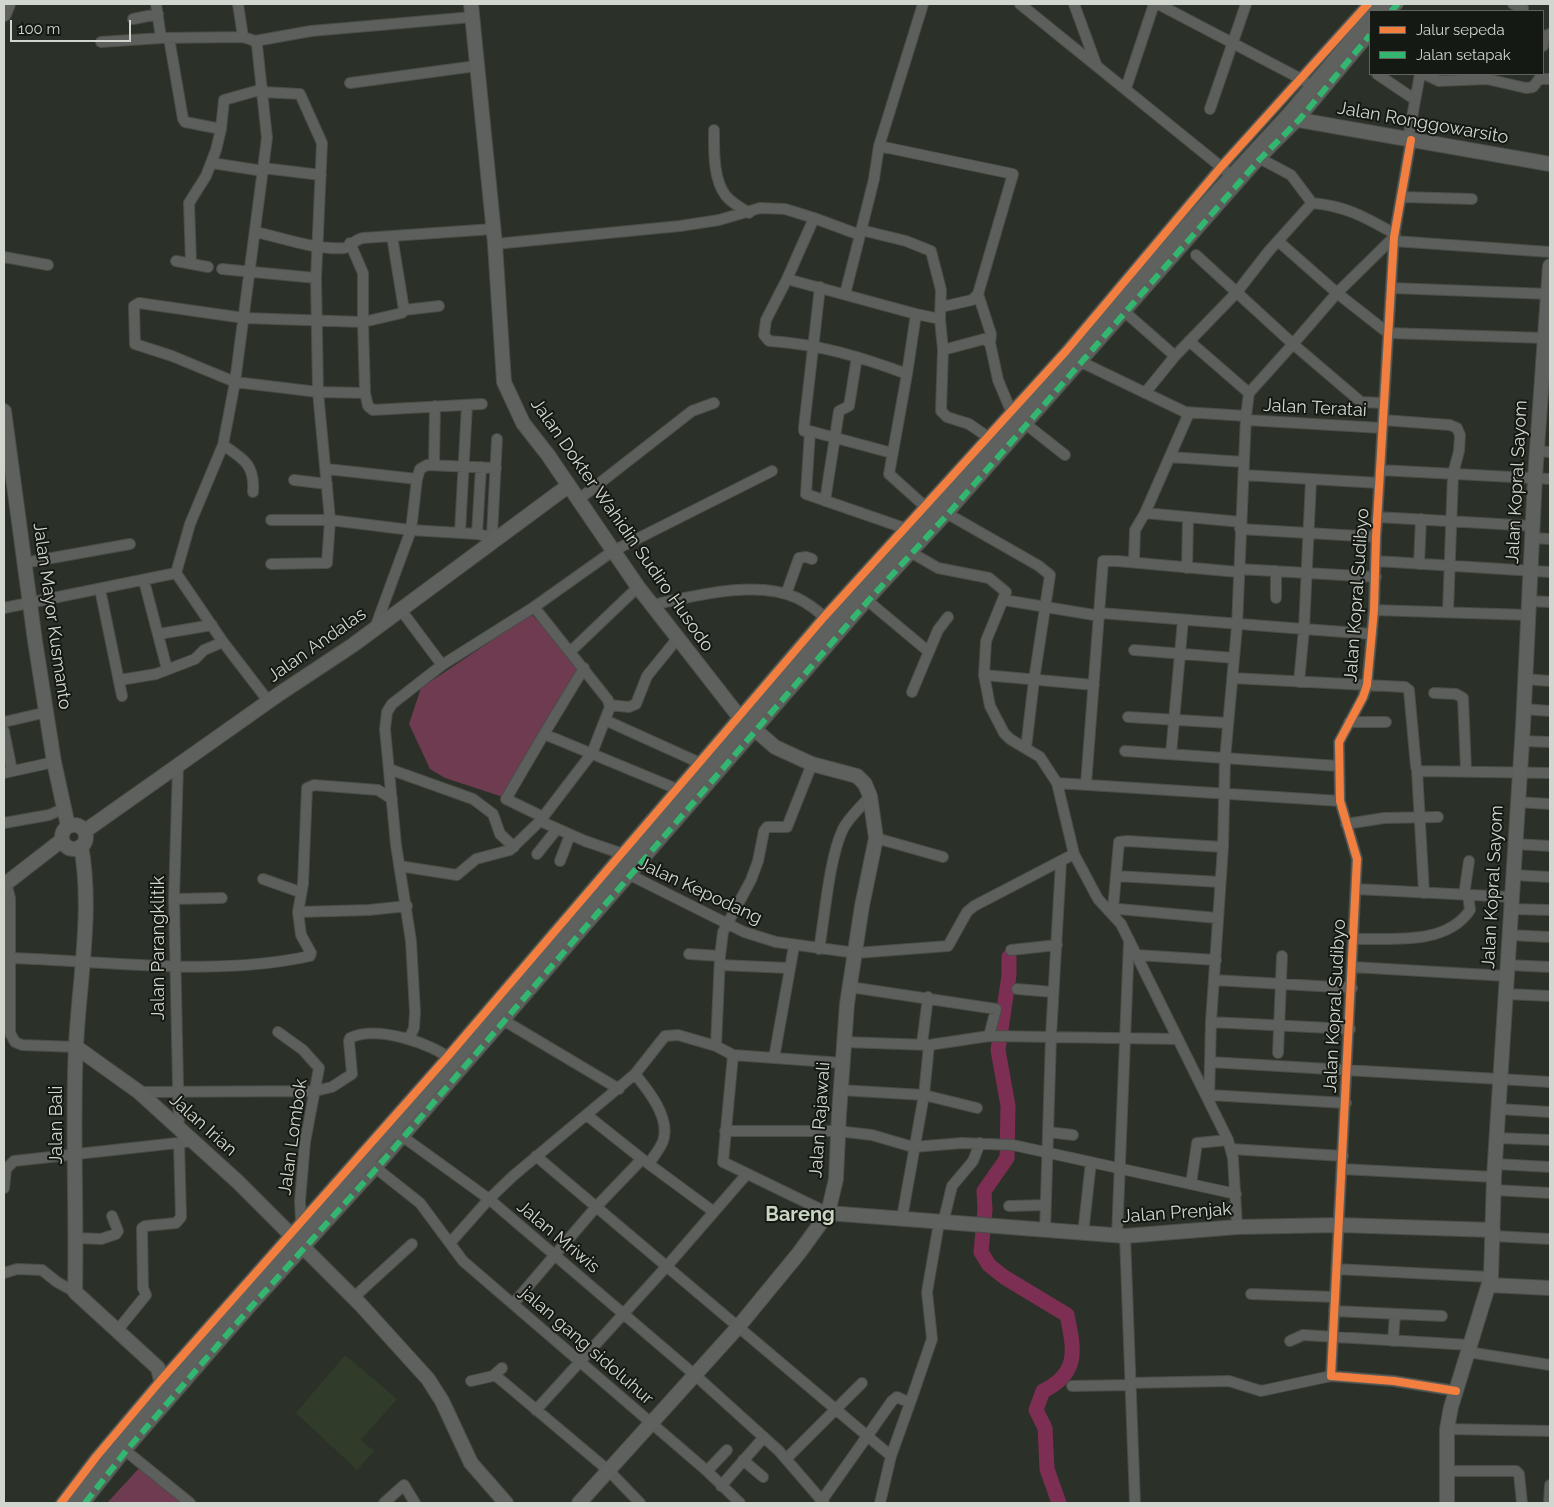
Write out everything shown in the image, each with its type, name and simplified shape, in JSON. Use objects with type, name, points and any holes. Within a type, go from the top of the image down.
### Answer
[{"type":"street","points":[[4,14],[8,4]]},
{"type":"street","points":[[238,4],[243,38]]},
{"type":"street","points":[[845,294],[879,146],[922,4]]},
{"type":"street","points":[[1020,4],[1227,171]]},
{"type":"street","points":[[1074,4],[1096,64]]},
{"type":"street","points":[[1126,88],[1154,4]]},
{"type":"street","points":[[1158,4],[1307,82]]},
{"type":"street","points":[[1210,109],[1246,4]]},
{"type":"street","points":[[73,1503],[122,1448],[297,1241],[301,1221],[372,1164],[399,1134],[625,873],[748,724],[829,620],[877,572],[930,510],[1019,418],[1073,357],[1183,245],[1227,171],[1307,82],[1368,4]]},
{"type":"street","points":[[1513,4],[1523,8]]},
{"type":"street","points":[[133,19],[157,9],[182,119],[186,122],[221,130]]},
{"type":"street","points":[[101,42],[165,38],[243,38],[255,41],[311,31],[471,10]]},
{"type":"street","name":"Jalan Dokter Wahidin Sudiro Husodo","points":[[471,10],[495,244],[504,382],[523,423],[638,587],[677,639],[748,724]]},
{"type":"street","points":[[1295,117],[1307,82],[1369,28]]},
{"type":"street","points":[[1073,357],[1126,313],[1256,156],[1295,117],[1369,28]]},
{"type":"street","points":[[176,573],[190,524],[220,452],[235,382],[256,232],[267,135],[263,91],[255,41]]},
{"type":"street","points":[[350,83],[476,66]]},
{"type":"street","points":[[1378,75],[1414,99]]},
{"type":"street","name":"Jalan Kopral Sudibyo","points":[[1331,1376],[1348,1071],[1357,859],[1340,801],[1339,742],[1363,697],[1367,685],[1376,577],[1377,517],[1394,238],[1403,197],[1414,99],[1420,75]]},
{"type":"street","points":[[1426,75],[1439,81],[1487,79],[1526,88],[1533,87],[1539,76],[1550,79]]},
{"type":"street","points":[[190,264],[190,203],[200,188],[212,163],[221,130],[224,100],[263,91],[297,92],[303,97],[322,142],[316,245],[318,392],[327,469],[330,520],[327,563],[271,564]]},
{"type":"street","name":"Jalan Ronggowarsito","points":[[1295,117],[1410,140],[1550,164]]},
{"type":"street","points":[[714,130],[714,155],[722,189],[733,202],[749,213]]},
{"type":"street","points":[[879,146],[1013,173],[978,294],[972,300],[941,307]]},
{"type":"street","points":[[1227,171],[1256,156]]},
{"type":"street","points":[[1256,156],[1291,175],[1312,203],[1350,209],[1394,238],[1550,252]]},
{"type":"street","points":[[212,163],[321,175]]},
{"type":"street","points":[[1403,197],[1472,199]]},
{"type":"street","points":[[1145,393],[1175,356],[1237,292],[1278,241],[1312,203]]},
{"type":"street","points":[[495,244],[707,222],[749,213],[760,208],[777,208],[799,212],[860,233],[906,240],[932,250],[941,290],[940,319],[943,350],[941,411],[947,417],[969,424],[988,437]]},
{"type":"street","points":[[814,218],[787,279],[770,309],[764,335],[769,340],[812,344],[907,374]]},
{"type":"street","points":[[256,232],[316,245],[346,248],[357,239],[493,229]]},
{"type":"street","points":[[392,236],[404,310]]},
{"type":"street","points":[[1209,1098],[1211,1022],[1223,847],[1225,759],[1237,626],[1238,570],[1249,393],[1337,293],[1394,238]]},
{"type":"street","points":[[1278,241],[1337,293],[1388,333],[1544,338]]},
{"type":"street","points":[[350,243],[363,273],[365,393],[368,406],[373,410],[482,404]]},
{"type":"street","points":[[1183,245],[1361,402],[1384,403]]},
{"type":"street","points":[[4,257],[48,265]]},
{"type":"street","points":[[176,261],[208,267]]},
{"type":"street","name":"Jalan Kopral Sayom","points":[[1447,1503],[1447,1429],[1456,1391],[1490,1281],[1512,875],[1526,679],[1535,477],[1543,451],[1544,338],[1550,266]]},
{"type":"street","points":[[222,269],[316,278]]},
{"type":"street","points":[[787,279],[940,319]]},
{"type":"street","points":[[820,287],[812,344],[804,430],[892,452]]},
{"type":"street","points":[[1392,288],[1549,294]]},
{"type":"street","points":[[978,294],[991,334],[990,344],[998,380],[1019,418],[1065,456]]},
{"type":"street","points":[[365,393],[318,392],[235,382],[172,356],[135,344],[134,306],[139,303],[244,318],[363,322],[402,313],[404,310],[439,306]]},
{"type":"street","points":[[1126,313],[1175,356]]},
{"type":"street","points":[[916,314],[889,474],[930,510]]},
{"type":"street","points":[[943,350],[984,339],[990,344]]},
{"type":"street","points":[[1189,341],[1249,393]]},
{"type":"street","points":[[825,501],[839,411],[849,406],[857,357]]},
{"type":"street","points":[[1073,357],[1189,413],[1145,513],[1135,530],[1134,562]]},
{"type":"street","points":[[578,500],[692,411],[714,403]]},
{"type":"street","points":[[460,532],[467,405]]},
{"type":"street","points":[[434,465],[435,406]]},
{"type":"street","name":"Jalan Mayor Kusmanto","points":[[4,412],[46,712],[54,762],[68,826]]},
{"type":"street","name":"Jalan Teratai","points":[[1189,413],[1246,418],[1450,425],[1457,428],[1460,436],[1459,451],[1453,474]]},
{"type":"street","points":[[930,510],[988,437],[1019,418]]},
{"type":"street","points":[[877,572],[901,564],[948,514],[1019,418]]},
{"type":"street","points":[[810,431],[805,491],[809,496],[911,531]]},
{"type":"street","points":[[272,520],[330,520],[410,530],[460,532],[494,537],[498,439]]},
{"type":"street","points":[[220,452],[246,460],[253,477],[253,492]]},
{"type":"street","points":[[1170,458],[1244,462]]},
{"type":"street","points":[[375,628],[410,530],[417,479],[423,466],[496,468]]},
{"type":"street","points":[[477,534],[481,467]]},
{"type":"street","points":[[327,469],[417,479]]},
{"type":"street","points":[[1380,470],[1550,478]]},
{"type":"street","points":[[409,1039],[414,1028],[414,1012],[407,906],[399,866],[385,729],[387,712],[392,704],[402,694],[442,666],[534,607],[614,552],[772,471]]},
{"type":"street","points":[[1448,612],[1453,474]]},
{"type":"street","points":[[1244,475],[1379,483]]},
{"type":"street","points":[[294,480],[327,484]]},
{"type":"street","points":[[1299,682],[1308,572],[1311,480]]},
{"type":"street","name":"Jalan Andalas","points":[[84,831],[319,669],[401,610],[494,537],[568,486]]},
{"type":"street","points":[[1145,513],[1241,526],[1376,537]]},
{"type":"street","points":[[948,514],[1048,572],[1046,608],[1034,680],[1026,748]]},
{"type":"street","points":[[1377,517],[1451,521],[1533,532],[1550,539]]},
{"type":"street","points":[[1187,568],[1188,518]]},
{"type":"street","points":[[1418,564],[1421,519]]},
{"type":"street","points":[[24,563],[130,544]]},
{"type":"street","points":[[912,553],[938,568],[989,578],[1004,589],[1006,595],[987,636],[984,675],[995,719],[1010,739],[1040,757],[1057,783],[1074,854],[1098,899],[1110,909],[1121,924],[1209,1098],[1229,1144],[1236,1194],[1237,1227]]},
{"type":"street","points":[[786,594],[799,558],[806,557],[812,559]]},
{"type":"street","points":[[1376,561],[1550,572]]},
{"type":"street","points":[[1086,784],[1103,562],[1134,562],[1187,568],[1308,572],[1376,577]]},
{"type":"street","points":[[1276,571],[1276,598]]},
{"type":"street","points":[[61,1503],[96,1457],[168,1376],[242,1300],[348,1184],[620,853],[700,762],[748,724],[868,601],[877,572]]},
{"type":"street","points":[[4,608],[176,573]]},
{"type":"street","points":[[176,573],[223,642],[269,702]]},
{"type":"street","points":[[144,580],[167,669]]},
{"type":"street","points":[[571,651],[638,587]]},
{"type":"street","points":[[100,589],[122,696]]},
{"type":"street","points":[[652,605],[700,595],[755,589],[799,598],[829,620]]},
{"type":"street","points":[[1004,600],[1046,608],[1100,614],[1237,626],[1372,634]]},
{"type":"street","points":[[868,601],[929,652]]},
{"type":"street","points":[[1374,610],[1448,612],[1529,608],[1550,602]]},
{"type":"street","points":[[399,866],[457,875],[476,859],[510,850],[541,819],[592,753],[606,720],[610,705],[571,651],[534,607]]},
{"type":"street","points":[[401,610],[442,666]]},
{"type":"street","points":[[912,692],[938,630],[948,617]]},
{"type":"street","points":[[1171,754],[1183,620]]},
{"type":"street","points":[[159,634],[212,625]]},
{"type":"street","points":[[610,705],[629,707],[636,704],[647,676],[677,639]]},
{"type":"street","points":[[120,680],[139,678],[195,659],[204,650],[223,642]]},
{"type":"street","points":[[1134,650],[1234,658]]},
{"type":"street","points":[[584,668],[506,799],[557,829],[620,853]]},
{"type":"street","points":[[984,675],[1094,685]]},
{"type":"street","points":[[1232,678],[1402,687],[1409,690],[1423,837],[1424,893]]},
{"type":"street","points":[[1526,679],[1550,680]]},
{"type":"street","points":[[1434,693],[1456,694],[1463,698],[1466,770]]},
{"type":"street","points":[[1524,709],[1550,711]]},
{"type":"street","points":[[4,722],[46,712]]},
{"type":"street","points":[[1128,717],[1228,723]]},
{"type":"street","points":[[606,720],[700,762]]},
{"type":"street","points":[[1349,722],[1386,722]]},
{"type":"street","name":"Jalan Rajawali","points":[[579,1503],[739,1326],[799,1253],[829,1208],[836,1179],[840,1090],[850,987],[862,906],[876,838],[870,796],[866,786],[857,776],[812,764],[775,747],[748,724]]},
{"type":"street","points":[[4,730],[8,772],[54,762]]},
{"type":"street","points":[[544,734],[677,789]]},
{"type":"street","points":[[1522,741],[1550,742]]},
{"type":"street","points":[[1125,752],[1338,766]]},
{"type":"street","points":[[716,1046],[720,961],[726,924],[751,880],[758,862],[764,831],[767,827],[787,827],[812,764]]},
{"type":"street","name":"Jalan Parangklitik","points":[[116,1332],[146,1295],[143,1288],[142,1228],[145,1226],[176,1223],[182,1217],[183,1138],[178,1092],[174,899],[178,766]]},
{"type":"street","points":[[390,769],[473,799],[493,814],[500,834],[514,847]]},
{"type":"street","points":[[1417,770],[1424,772],[1466,770],[1550,773]]},
{"type":"street","points":[[378,790],[390,782]]},
{"type":"street","points":[[1057,783],[1340,801]]},
{"type":"street","points":[[11,958],[83,960],[175,966],[279,963],[310,956],[311,953],[301,935],[298,912],[300,892],[303,884],[307,788],[314,785],[378,790],[392,799]]},
{"type":"street","points":[[819,949],[830,882],[840,838],[844,828],[870,796]]},
{"type":"street","points":[[1517,802],[1550,804]]},
{"type":"street","points":[[4,823],[49,815],[64,809]]},
{"type":"street","points":[[1346,824],[1384,818],[1438,817]]},
{"type":"street","points":[[68,826],[79,826],[84,831],[86,838],[81,846],[70,848],[62,840],[62,832],[68,826]]},
{"type":"street","points":[[537,854],[557,829]]},
{"type":"street","points":[[560,862],[570,835]]},
{"type":"street","points":[[876,838],[943,857]]},
{"type":"street","points":[[62,840],[5,884],[10,898],[10,1033],[8,1039],[22,1045],[76,1047]]},
{"type":"street","points":[[1110,909],[1116,876],[1118,845],[1123,841],[1223,847]]},
{"type":"street","points":[[1514,844],[1550,846]]},
{"type":"street","name":"Jalan Bali","points":[[75,1292],[76,1047],[83,960],[84,868],[81,846]]},
{"type":"street","points":[[1045,1231],[1051,1036],[1061,862],[1074,854]]},
{"type":"street","name":"Jalan Kepodang","points":[[625,873],[726,924],[758,937],[794,946],[856,953],[948,946],[967,912],[974,906],[1061,862]]},
{"type":"street","points":[[1354,939],[1405,938],[1445,931],[1461,921],[1470,910],[1466,895],[1469,862]]},
{"type":"street","points":[[1512,875],[1550,877]]},
{"type":"street","points":[[1116,876],[1220,882]]},
{"type":"street","points":[[263,879],[300,892]]},
{"type":"street","points":[[1356,889],[1466,895],[1550,910]]},
{"type":"street","points":[[174,899],[222,898]]},
{"type":"street","points":[[298,912],[369,910],[407,906]]},
{"type":"street","points":[[1110,909],[1217,918]]},
{"type":"street","points":[[1509,935],[1550,937]]},
{"type":"street","points":[[1129,942],[1120,1170],[1121,1236],[1131,1384],[1135,1503]]},
{"type":"street","points":[[1011,950],[1057,945]]},
{"type":"street","points":[[774,1058],[794,946]]},
{"type":"street","points":[[689,954],[720,961],[789,968]]},
{"type":"street","points":[[1137,955],[1216,960]]},
{"type":"street","points":[[1278,1053],[1282,956]]},
{"type":"street","points":[[1353,967],[1507,970],[1550,967]]},
{"type":"street","points":[[1214,980],[1352,988]]},
{"type":"street","points":[[850,987],[996,1009],[994,1036]]},
{"type":"street","points":[[1017,989],[1054,992]]},
{"type":"street","points":[[1506,994],[1550,996]]},
{"type":"street","points":[[902,1218],[913,1147],[924,1095],[928,998]]},
{"type":"street","points":[[399,1134],[451,1059],[499,1017]]},
{"type":"street","points":[[499,1017],[619,1089]]},
{"type":"street","points":[[1211,1022],[1350,1029]]},
{"type":"street","name":"Jalan Lombok","points":[[278,1032],[313,1059],[319,1071],[309,1092],[300,1200],[301,1221]]},
{"type":"street","points":[[139,1092],[309,1092],[332,1087],[352,1074],[350,1038],[377,1034],[409,1039],[451,1059]]},
{"type":"street","points":[[450,1243],[488,1199],[536,1156],[588,1116],[636,1074],[665,1036],[673,1034],[716,1046],[733,1055],[842,1063]]},
{"type":"street","points":[[844,1042],[925,1044],[994,1036],[1178,1039]]},
{"type":"street","name":"Jalan Irian","points":[[76,1047],[139,1092],[183,1138],[238,1182],[353,1298],[428,1380],[442,1401],[471,1463],[506,1503]]},
{"type":"street","points":[[733,1055],[723,1162],[746,1175],[829,1208]]},
{"type":"street","points":[[1210,1062],[1550,1082]]},
{"type":"street","points":[[513,1304],[596,1207],[662,1144],[664,1131],[655,1100],[636,1074]]},
{"type":"street","points":[[840,1090],[924,1095],[976,1108]]},
{"type":"street","points":[[1209,1098],[1346,1103]]},
{"type":"street","points":[[1499,1109],[1550,1112]]},
{"type":"street","points":[[588,1116],[714,1212]]},
{"type":"street","points":[[725,1131],[838,1131],[872,1135],[913,1147],[980,1143],[1013,1145],[1236,1194]]},
{"type":"street","points":[[1048,1132],[1073,1135]]},
{"type":"street","name":"Jalan Mriwis","points":[[399,1134],[488,1199],[695,1375],[786,1459],[822,1503]]},
{"type":"street","points":[[4,1188],[6,1168],[10,1163],[183,1138]]},
{"type":"street","points":[[1497,1138],[1550,1140]]},
{"type":"street","points":[[880,1503],[891,1456],[932,1339],[927,1292],[941,1223],[952,1186],[972,1161],[980,1143]]},
{"type":"street","points":[[1191,1184],[1198,1143],[1229,1144],[1343,1156]]},
{"type":"street","points":[[536,1156],[891,1456]]},
{"type":"street","points":[[1083,1234],[1090,1162]]},
{"type":"street","name":"jalan gang sidoluhur","points":[[372,1164],[420,1203],[463,1261],[707,1471],[740,1503]]},
{"type":"street","points":[[1495,1177],[1550,1167]]},
{"type":"street","points":[[1342,1169],[1495,1177],[1550,1193]]},
{"type":"street","points":[[536,1410],[667,1266],[746,1175]]},
{"type":"street","points":[[1009,1206],[1046,1205]]},
{"type":"street","name":"Jalan Prenjak","points":[[829,1208],[866,1215],[941,1223],[1121,1236],[1237,1227],[1339,1225],[1493,1233]]},
{"type":"street","points":[[76,1238],[101,1239],[116,1234],[118,1231],[112,1216]]},
{"type":"street","points":[[1493,1233],[1550,1239]]},
{"type":"street","points":[[353,1298],[412,1244]]},
{"type":"street","points":[[4,1274],[17,1269],[42,1270],[57,1282],[75,1292],[116,1332],[168,1376]]},
{"type":"street","points":[[1336,1269],[1490,1281],[1550,1288]]},
{"type":"street","points":[[1251,1294],[1335,1297]]},
{"type":"street","points":[[1334,1312],[1442,1316]]},
{"type":"street","points":[[1394,1341],[1395,1314]]},
{"type":"street","points":[[1290,1341],[1303,1335],[1394,1341],[1469,1348],[1550,1365]]},
{"type":"street","points":[[471,1381],[494,1374],[609,1471],[640,1503]]},
{"type":"street","points":[[85,1503],[168,1376]]},
{"type":"street","points":[[1072,1386],[1229,1381],[1261,1391],[1331,1376],[1394,1381],[1456,1391]]},
{"type":"street","points":[[786,1459],[862,1383]]},
{"type":"street","points":[[822,1503],[894,1399],[901,1398],[910,1403]]},
{"type":"street","points":[[1447,1429],[1550,1431]]},
{"type":"street","points":[[721,1486],[764,1437]]},
{"type":"street","points":[[122,1448],[190,1503]]},
{"type":"street","points":[[707,1471],[727,1450]]},
{"type":"street","points":[[743,1460],[763,1477]]},
{"type":"street","points":[[1446,1471],[1516,1471],[1519,1474],[1522,1503]]},
{"type":"street","points":[[384,1503],[404,1485],[415,1503]]},
{"type":"street","points":[[1549,1503],[1550,1485]]},
{"type":"shaded area","points":[[531,614],[583,668],[509,799],[445,778],[430,769],[409,724],[421,688]]},
{"type":"shaded area","points":[[345,1355],[397,1399],[361,1440],[374,1451],[357,1470],[296,1413]]},
{"type":"shaded area","points":[[141,1466],[182,1503],[107,1503]]},
{"type":"waterway","points":[[1009,957],[1009,975],[998,1050],[1008,1106],[1007,1158],[984,1191],[985,1210],[981,1252],[989,1265],[1004,1277],[1067,1315],[1072,1359],[1069,1368],[1063,1376],[1055,1384],[1043,1391],[1036,1410],[1045,1428],[1047,1469],[1059,1503]]},
{"type":"marked path","points":[[1392,10],[1398,4]]},
{"type":"marked path","points":[[85,1503],[126,1451],[250,1308],[376,1169],[868,601],[948,514],[1260,159],[1299,120],[1369,36]]},
{"type":"cycle path","points":[[61,1503],[96,1457],[161,1380],[448,1056],[824,617],[1066,351],[1221,167],[1368,4]]},
{"type":"cycle path","points":[[1411,140],[1394,237],[1376,537],[1374,610],[1367,685],[1363,697],[1339,742],[1340,801],[1357,859],[1331,1376],[1394,1381],[1456,1391]]},
{"type":"district","name":"Bareng","points":[[800,1215]]}]
